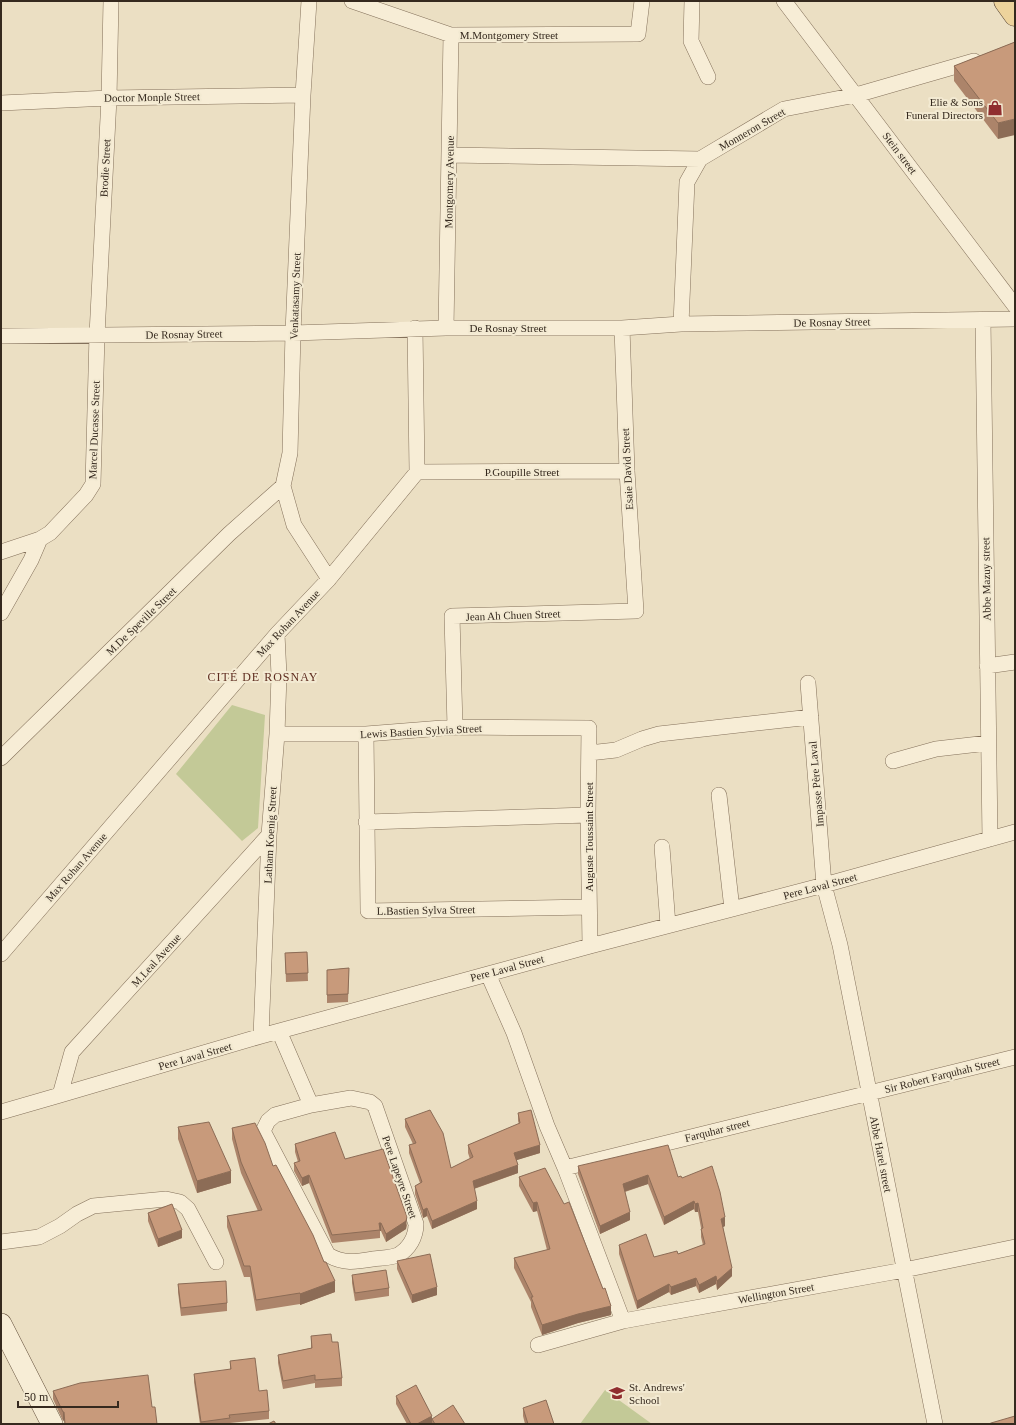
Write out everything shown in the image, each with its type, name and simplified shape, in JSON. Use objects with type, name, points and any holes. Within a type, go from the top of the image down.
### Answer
[{"type":"main road","points":[[1,1324],[52,1424]]},
{"type":"street","name":"Brodie Street","points":[[97,335],[109,98],[111,1]]},
{"type":"street","name":"Venkatasamy Street","points":[[309,1],[303,95],[293,333],[290,453],[283,486],[294,525],[329,579]]},
{"type":"street","name":"M.Montgomery Street","points":[[352,1],[451,35],[638,34],[642,1]]},
{"type":"street","points":[[692,1],[690,41],[708,77]]},
{"type":"street","name":"Stein street","points":[[784,1],[1015,306]]},
{"type":"street","name":"Montgomery Avenue","points":[[446,328],[451,35]]},
{"type":"street","name":"Monneron Street","points":[[681,324],[687,182],[700,160],[784,109],[856,95],[985,58]]},
{"type":"street","name":"Doctor Monple Street","points":[[1,103],[109,98],[303,95]]},
{"type":"street","points":[[449,155],[700,160]]},
{"type":"street","name":"De Rosnay Street","points":[[1,336],[293,333],[415,328],[622,328],[681,324],[1015,319]]},
{"type":"street","name":"Abbe Mazuy street","points":[[983,320],[990,839]]},
{"type":"street","points":[[415,328],[417,472]]},
{"type":"street","name":"Esaie David Street","points":[[622,328],[627,471],[636,611]]},
{"type":"street","name":"Marcel Ducasse Street","points":[[45,536],[86,495],[93,484],[97,335]]},
{"type":"street","name":"P.Goupille Street","points":[[417,472],[627,471]]},
{"type":"street","name":"Max Rohan Avenue","points":[[1,954],[277,634],[329,579],[417,472]]},
{"type":"street","name":"M.De Speville Street","points":[[1,758],[230,534],[283,486]]},
{"type":"street","points":[[1,552],[45,536]]},
{"type":"street","points":[[1,613],[45,536]]},
{"type":"street","name":"Jean Ah Chuen Street","points":[[455,727],[452,616],[636,611]]},
{"type":"street","name":"Latham Koenig Street","points":[[261,1036],[269,835],[279,675],[277,634]]},
{"type":"street","points":[[987,666],[1015,662]]},
{"type":"street","name":"Impasse Père Laval","points":[[808,683],[824,885]]},
{"type":"street","points":[[589,753],[616,750],[642,739],[659,734],[811,717]]},
{"type":"street","name":"Lewis Bastien Sylvia Street","points":[[276,734],[366,734],[455,727],[589,728]]},
{"type":"street","name":"Auguste Toussaint Street","points":[[589,728],[588,815],[590,946]]},
{"type":"street","name":"L.Bastien Sylva Street","points":[[366,734],[368,911],[589,907]]},
{"type":"street","points":[[893,760],[936,749],[988,743]]},
{"type":"street","points":[[719,795],[732,909]]},
{"type":"street","points":[[366,822],[588,815]]},
{"type":"street","name":"Pere Laval Street","points":[[1,1112],[279,1031],[668,925],[824,885],[1015,832]]},
{"type":"street","name":"M.Leal Avenue","points":[[60,1095],[72,1052],[269,835]]},
{"type":"street","points":[[662,847],[668,925]]},
{"type":"street","name":"Abbe Harel street","points":[[824,885],[840,945],[935,1424]]},
{"type":"street","points":[[488,974],[514,1033],[547,1126],[565,1168],[623,1321]]},
{"type":"street","points":[[279,1031],[311,1105]]},
{"type":"street","name":"Sir Robert Farquhah Street","points":[[869,1092],[1015,1057]]},
{"type":"street","name":"Farquhar street","points":[[565,1168],[869,1092]]},
{"type":"street","name":"Pere Lapeyre Street","points":[[351,1098],[370,1102],[375,1106],[416,1224],[416,1231],[412,1241],[397,1255],[352,1262],[328,1255],[322,1246],[263,1131],[268,1121],[275,1114],[311,1105],[351,1098]]},
{"type":"street","points":[[1,1242],[39,1237],[93,1206],[166,1199],[180,1202],[188,1210],[216,1262]]},
{"type":"street","name":"Wellington Street","points":[[538,1345],[623,1321],[904,1270],[1015,1248]]},
{"type":"green space","points":[[232,705],[265,715],[258,828],[242,841],[176,774]]},
{"type":"green space","points":[[605,1390],[652,1424],[580,1424]]},
{"type":"building","name":"Elie & Sons Funeral Directors","points":[[1015,42],[1015,119],[998,123],[954,66]]},
{"type":"building","points":[[307,952],[308,973],[286,974],[285,953]]},
{"type":"building","points":[[349,968],[348,994],[327,995],[327,970]]},
{"type":"building","points":[[430,1110],[443,1133],[451,1168],[473,1157],[468,1145],[520,1123],[518,1113],[531,1110],[540,1145],[514,1153],[518,1165],[473,1181],[477,1201],[432,1221],[427,1208],[423,1210],[415,1186],[422,1182],[409,1145],[416,1143],[405,1119]]},
{"type":"building","points":[[209,1122],[231,1171],[197,1181],[178,1127]]},
{"type":"building","points":[[255,1123],[265,1143],[273,1166],[276,1165],[313,1235],[324,1262],[326,1262],[335,1281],[300,1294],[256,1300],[250,1266],[244,1266],[227,1216],[262,1210],[241,1162],[232,1128]]},
{"type":"building","points":[[335,1132],[345,1159],[383,1149],[407,1217],[406,1221],[386,1234],[381,1223],[379,1223],[380,1230],[332,1235],[309,1175],[302,1178],[294,1163],[300,1161],[295,1144]]},
{"type":"building","points":[[668,1145],[678,1177],[681,1176],[682,1178],[712,1166],[720,1192],[725,1217],[721,1219],[732,1268],[717,1281],[716,1276],[699,1285],[696,1278],[671,1287],[669,1284],[637,1301],[619,1245],[646,1234],[654,1257],[677,1251],[678,1254],[705,1244],[701,1229],[703,1228],[698,1203],[695,1204],[694,1201],[664,1217],[648,1175],[623,1184],[630,1212],[600,1226],[578,1166]]},
{"type":"building","points":[[545,1168],[564,1204],[569,1202],[611,1306],[542,1325],[531,1297],[533,1297],[514,1258],[550,1249],[537,1202],[533,1203],[519,1177]]},
{"type":"building","points":[[172,1204],[182,1230],[158,1239],[148,1213]]},
{"type":"building","points":[[430,1254],[437,1287],[412,1295],[397,1261]]},
{"type":"building","points":[[386,1270],[389,1288],[355,1293],[352,1275]]},
{"type":"building","points":[[226,1281],[227,1303],[181,1308],[178,1284]]},
{"type":"building","points":[[331,1334],[332,1342],[338,1342],[342,1378],[315,1380],[315,1375],[283,1381],[278,1355],[312,1348],[311,1336]]},
{"type":"building","points":[[255,1358],[259,1391],[267,1390],[269,1411],[229,1415],[230,1418],[201,1422],[194,1374],[231,1369],[230,1361]]},
{"type":"building","points":[[148,1375],[152,1407],[155,1407],[157,1424],[65,1424],[64,1412],[53,1391],[80,1383]]},
{"type":"building","points":[[416,1385],[432,1416],[417,1424],[411,1424],[396,1396]]},
{"type":"building","points":[[546,1400],[554,1424],[528,1424],[523,1408]]},
{"type":"building","points":[[453,1405],[465,1424],[435,1424],[432,1419]]},
{"type":"building","points":[[1015,1416],[1015,1424],[989,1424],[991,1423]]},
{"type":"building","points":[[274,1421],[276,1424],[268,1424]]},
{"type":"place","name":"Elie & Sons Funeral Directors","points":[[995,108]]},
{"type":"place","name":"St. Andrews' School","points":[[617,1393]]},
{"type":"district","name":"CITÉ DE ROSNAY","points":[[263,677]]}]
